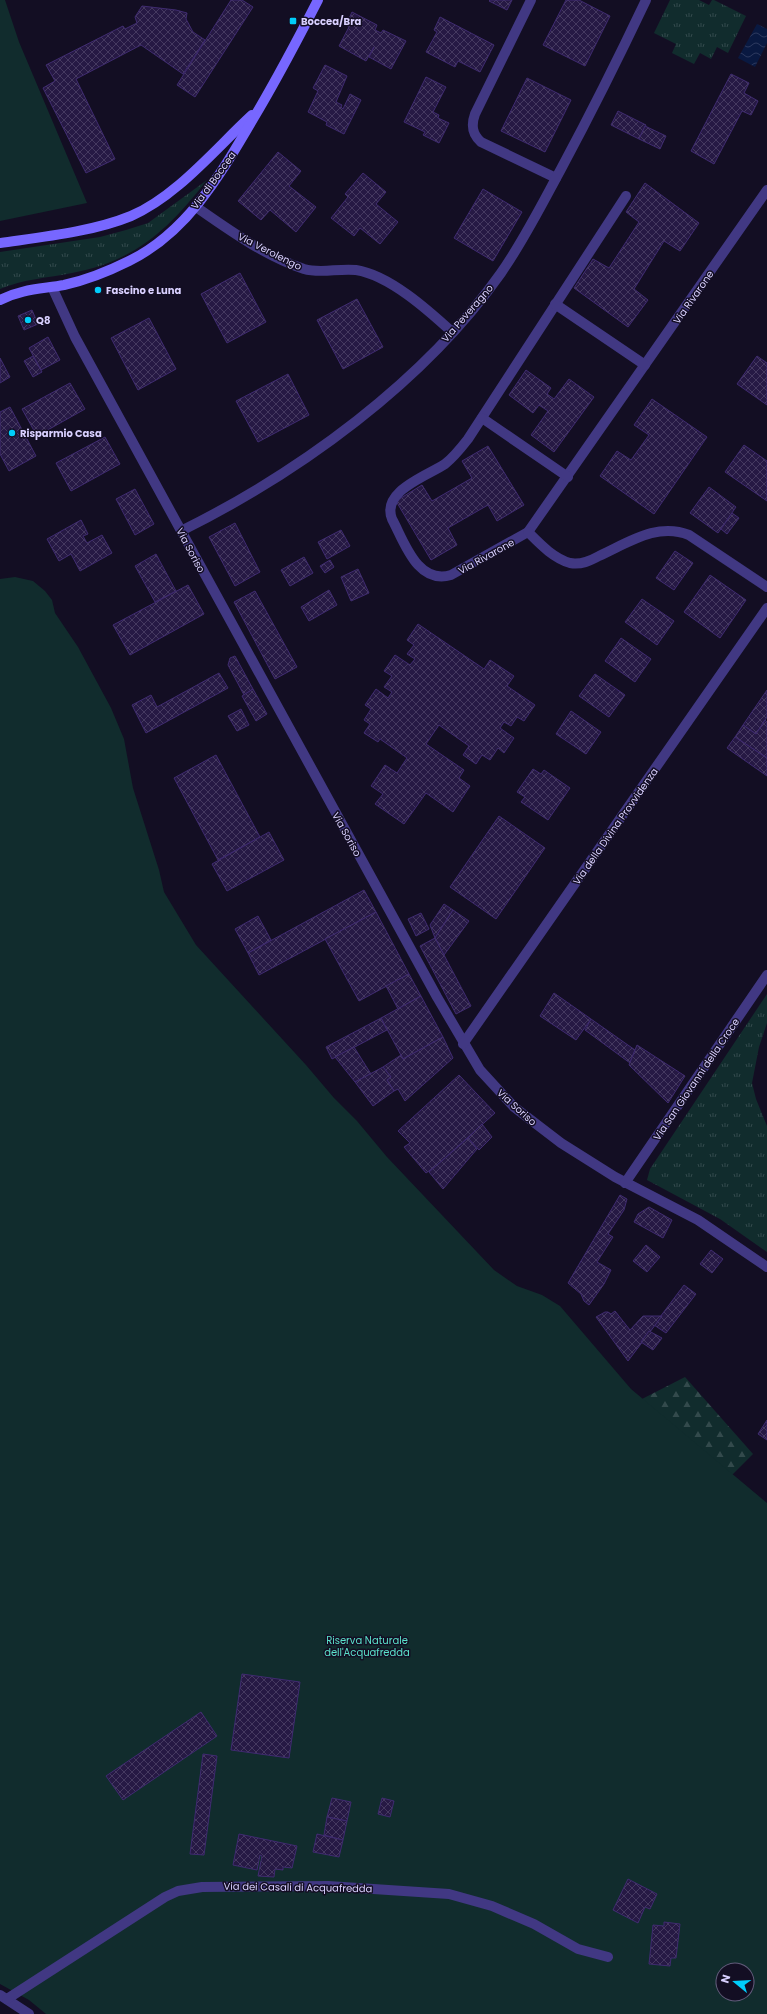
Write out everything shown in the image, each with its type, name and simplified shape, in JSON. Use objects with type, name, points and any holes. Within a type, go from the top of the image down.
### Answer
[{"type":"main road","name":"Via di Boccea","points":[[0,300],[28,289],[52,287],[85,280],[138,256],[165,236],[196,207],[229,161],[289,57],[318,0]]},
{"type":"main road","name":"Via di Boccea","points":[[0,243],[102,225],[139,212],[184,181],[259,108]]},
{"type":"street","points":[[531,0],[475,114],[473,129],[476,137],[487,146],[556,178]]},
{"type":"street","name":"Via Peveragno","points":[[182,532],[256,492],[326,444],[391,390],[452,332],[507,265],[525,236],[607,82],[646,0]]},
{"type":"street","name":"Via Rivarone","points":[[626,196],[468,439],[452,458],[397,493],[390,503],[390,513],[417,564],[426,573],[445,577],[528,532],[568,477],[767,190]]},
{"type":"street","name":"Via Verolengo","points":[[196,207],[236,234],[293,265],[313,271],[354,270],[375,276],[416,302],[452,332]]},
{"type":"street","name":"Via Soriso","points":[[52,287],[75,337],[463,1044],[483,1076],[524,1115],[567,1146],[625,1183],[698,1220],[767,1267]]},
{"type":"street","points":[[555,304],[645,365]]},
{"type":"street","points":[[482,418],[568,477]]},
{"type":"street","points":[[528,532],[557,557],[575,564],[588,561],[652,532],[664,530],[676,531],[689,535],[767,587]]},
{"type":"street","name":"Via della Divina Provvidenza","points":[[463,1044],[767,608]]},
{"type":"street","name":"Via San Giovanni della Croce","points":[[625,1183],[767,975]]},
{"type":"street","name":"Via dei Casali di Acquafredda","points":[[3,1997],[165,1897],[178,1891],[202,1887],[335,1886],[449,1894],[492,1906],[534,1924],[583,1951],[608,1957]]},
{"type":"street","points":[[3,1997],[29,2014]]},
{"type":"green space","points":[[0,0],[5,0],[19,42],[87,203],[0,221]]},
{"type":"green space","points":[[670,0],[699,0],[709,5],[712,0],[714,0],[746,16],[728,53],[717,47],[711,59],[700,53],[694,64],[672,53],[676,44],[654,33]]},
{"type":"green space","points":[[207,180],[193,198],[164,228],[148,241],[132,251],[94,268],[27,281],[0,289],[0,252],[100,237],[148,223]]},
{"type":"green space","name":"Riserva Naturale dell'Acquafredda","points":[[15,577],[33,581],[45,591],[52,600],[55,613],[78,647],[111,708],[124,739],[133,788],[159,870],[164,892],[196,945],[306,1065],[334,1098],[357,1121],[387,1157],[494,1270],[517,1286],[542,1295],[560,1306],[631,1389],[767,1503],[767,2014],[46,2014],[29,2000],[0,1984],[0,579]]},
{"type":"green space","points":[[767,994],[767,1023],[759,1047],[752,1083],[756,1099],[767,1126],[767,1252],[720,1219],[647,1180],[650,1169]]},
{"type":"green space","points":[[685,1377],[753,1454],[725,1482],[640,1400]]},
{"type":"water","points":[[757,24],[767,29],[767,43],[755,67],[738,58]]},
{"type":"building","points":[[231,0],[242,0],[253,7],[195,97],[177,85]]},
{"type":"building","points":[[512,0],[507,10],[489,1]]},
{"type":"building","points":[[566,0],[579,0],[610,16],[585,66],[543,45]]},
{"type":"building","points":[[142,6],[176,10],[187,13],[186,19],[193,32],[205,40],[183,74],[141,45],[76,79],[115,159],[86,173],[43,88],[55,81],[46,65],[123,26],[125,29],[137,23],[135,17]]},
{"type":"building","points":[[352,12],[377,25],[375,30],[381,33],[383,30],[406,41],[391,69],[369,57],[374,47],[366,61],[339,46],[349,27],[346,25]]},
{"type":"building","points":[[440,17],[494,45],[480,72],[458,61],[455,67],[426,52],[437,32],[434,30]]},
{"type":"building","points":[[325,65],[347,76],[336,102],[342,105],[341,107],[343,109],[350,94],[361,100],[344,134],[326,125],[327,122],[308,112],[318,91],[313,88]]},
{"type":"building","points":[[731,74],[749,83],[744,93],[758,101],[751,115],[742,111],[714,164],[691,151]]},
{"type":"building","points":[[426,77],[446,87],[433,112],[439,115],[438,118],[449,123],[439,143],[423,135],[425,132],[404,122]]},
{"type":"building","points":[[527,78],[571,100],[545,152],[501,131]]},
{"type":"building","points":[[618,111],[646,125],[639,139],[611,125]]},
{"type":"building","points":[[645,126],[666,136],[660,149],[639,139]]},
{"type":"building","points":[[278,152],[301,171],[289,186],[316,207],[296,232],[270,210],[261,220],[238,201]]},
{"type":"building","points":[[363,173],[386,192],[376,204],[398,222],[380,244],[360,228],[354,236],[331,218],[348,197],[345,194]]},
{"type":"building","points":[[645,183],[699,223],[680,251],[664,241],[634,289],[648,300],[628,327],[574,288],[593,259],[609,268],[639,222],[626,212]]},
{"type":"building","points":[[483,189],[522,212],[493,261],[454,238]]},
{"type":"building","points":[[240,273],[266,322],[227,343],[201,294]]},
{"type":"building","points":[[357,299],[383,347],[343,369],[317,320]]},
{"type":"building","name":"Q8","points":[[32,310],[38,324],[24,330],[18,316]]},
{"type":"building","points":[[149,318],[176,369],[138,390],[111,338]]},
{"type":"building","points":[[48,337],[60,360],[41,370],[29,348]]},
{"type":"building","points":[[33,356],[42,372],[33,377],[24,361]]},
{"type":"building","points":[[757,356],[767,363],[767,405],[737,384]]},
{"type":"building","points":[[0,358],[10,377],[0,383]]},
{"type":"building","points":[[526,370],[551,388],[547,394],[554,399],[569,379],[594,397],[554,452],[531,435],[548,411],[539,405],[533,413],[509,395]]},
{"type":"building","points":[[288,374],[309,415],[258,442],[236,401]]},
{"type":"building","points":[[70,383],[85,409],[37,436],[22,409]]},
{"type":"building","points":[[652,399],[707,437],[654,514],[600,476],[617,451],[631,460],[649,435],[634,425]]},
{"type":"building","name":"Risparmio Casa","points":[[10,407],[36,456],[9,471],[0,454],[0,412]]},
{"type":"building","points":[[105,437],[120,464],[71,491],[56,463]]},
{"type":"building","points":[[744,445],[767,461],[767,501],[725,472]]},
{"type":"building","points":[[488,446],[524,505],[497,521],[488,505],[448,528],[457,545],[431,560],[396,501],[422,485],[432,501],[472,478],[462,461]]},
{"type":"building","points":[[709,487],[736,507],[718,533],[690,513]]},
{"type":"building","points":[[135,489],[154,524],[135,535],[116,499]]},
{"type":"building","points":[[732,513],[739,518],[727,534],[721,529]]},
{"type":"building","points":[[81,520],[88,534],[83,536],[87,543],[102,535],[112,553],[80,571],[71,554],[59,561],[47,539]]},
{"type":"building","points":[[235,523],[260,572],[235,586],[209,537]]},
{"type":"building","points":[[341,530],[350,546],[327,559],[318,542]]},
{"type":"building","points":[[675,551],[693,563],[674,590],[656,578]]},
{"type":"building","points":[[156,554],[176,591],[155,602],[135,566]]},
{"type":"building","points":[[304,557],[313,573],[290,586],[281,570]]},
{"type":"building","points":[[330,560],[334,567],[325,573],[320,566]]},
{"type":"building","points":[[358,569],[369,593],[351,601],[341,577]]},
{"type":"building","points":[[710,575],[746,600],[720,638],[684,612]]},
{"type":"building","points":[[188,585],[204,614],[130,655],[113,625]]},
{"type":"building","points":[[329,590],[337,605],[309,621],[301,607]]},
{"type":"building","points":[[255,591],[297,667],[275,679],[234,602]]},
{"type":"building","points":[[642,599],[674,621],[657,645],[625,622]]},
{"type":"building","points":[[418,624],[484,669],[490,660],[514,676],[507,686],[535,705],[524,721],[517,717],[511,726],[504,722],[500,728],[514,738],[504,753],[498,748],[490,760],[482,755],[476,764],[463,755],[469,746],[439,725],[426,744],[464,770],[459,778],[470,786],[453,812],[426,793],[404,824],[375,804],[383,794],[371,786],[385,765],[397,773],[407,758],[380,739],[378,742],[364,733],[370,724],[364,720],[371,709],[365,705],[376,689],[388,698],[392,692],[384,687],[392,676],[384,671],[395,655],[410,665],[415,659],[407,654],[414,645],[407,640]]},
{"type":"building","points":[[621,638],[651,659],[635,682],[605,661]]},
{"type":"building","points":[[235,656],[253,689],[244,695],[228,665],[230,658]]},
{"type":"building","points":[[219,673],[228,688],[146,733],[132,705],[151,695],[157,707]]},
{"type":"building","points":[[595,674],[625,695],[609,717],[579,696]]},
{"type":"building","points":[[253,689],[267,714],[256,721],[242,696]]},
{"type":"building","points":[[767,690],[767,717],[756,734],[743,725]]},
{"type":"building","points":[[241,709],[249,725],[237,731],[228,716]]},
{"type":"building","points":[[571,711],[601,732],[586,754],[556,734]]},
{"type":"building","points":[[765,720],[767,722],[767,758],[735,737],[743,725],[756,734]]},
{"type":"building","points":[[735,737],[767,758],[767,776],[727,748]]},
{"type":"building","points":[[216,755],[260,837],[218,860],[174,778]]},
{"type":"building","points":[[533,769],[541,774],[544,770],[570,788],[548,820],[521,802],[525,797],[517,792]]},
{"type":"building","points":[[499,816],[545,848],[496,919],[450,887]]},
{"type":"building","points":[[269,832],[284,860],[227,891],[212,864]]},
{"type":"building","points":[[364,890],[376,912],[259,975],[248,953]]},
{"type":"building","points":[[444,904],[453,910],[435,938],[430,925]]},
{"type":"building","points":[[453,910],[469,921],[444,955],[435,938]]},
{"type":"building","points":[[376,912],[409,974],[359,1001],[325,939]]},
{"type":"building","points":[[421,913],[429,929],[416,936],[408,919]]},
{"type":"building","points":[[258,916],[271,940],[248,953],[235,929]]},
{"type":"building","points":[[435,938],[471,1006],[456,1014],[420,946]]},
{"type":"building","points":[[409,974],[421,996],[398,1009],[386,986]]},
{"type":"building","points":[[554,993],[591,1019],[576,1040],[540,1016]]},
{"type":"building","points":[[421,996],[443,1037],[403,1059],[381,1018]]},
{"type":"building","points":[[381,1018],[387,1030],[332,1059],[326,1047]]},
{"type":"building","points":[[591,1019],[635,1050],[630,1063],[585,1030]]},
{"type":"building","points":[[443,1037],[453,1058],[405,1101],[398,1089],[394,1091],[387,1080],[391,1077],[383,1067],[401,1055],[403,1059]]},
{"type":"building","points":[[637,1045],[685,1076],[668,1103],[629,1065]]},
{"type":"building","points":[[354,1047],[371,1074],[355,1082],[335,1057]]},
{"type":"building","points":[[383,1067],[391,1077],[387,1080],[394,1091],[373,1106],[355,1082]]},
{"type":"building","points":[[459,1075],[495,1113],[436,1166],[426,1173],[404,1147],[410,1143],[398,1131]]},
{"type":"building","points":[[482,1124],[492,1137],[479,1150],[468,1138]]},
{"type":"building","points":[[468,1138],[477,1149],[443,1189],[429,1172]]},
{"type":"building","points":[[620,1195],[627,1199],[624,1210],[608,1234],[613,1237],[597,1262],[611,1270],[604,1284],[589,1305],[584,1301],[581,1294],[568,1283]]},
{"type":"building","points":[[649,1207],[672,1220],[663,1238],[634,1222],[638,1214]]},
{"type":"building","points":[[646,1245],[660,1257],[647,1272],[633,1261]]},
{"type":"building","points":[[711,1250],[723,1259],[712,1273],[700,1264]]},
{"type":"building","points":[[684,1285],[696,1294],[666,1333],[654,1325]]},
{"type":"building","points":[[615,1311],[630,1330],[643,1316],[662,1316],[628,1361],[596,1317],[605,1312],[611,1314]]},
{"type":"building","points":[[649,1331],[662,1338],[653,1350],[641,1342]]},
{"type":"building","points":[[767,1420],[767,1440],[758,1434]]},
{"type":"building","points":[[242,1674],[300,1682],[289,1758],[231,1750]]},
{"type":"building","points":[[201,1712],[217,1736],[123,1800],[106,1776]]},
{"type":"building","points":[[203,1754],[217,1756],[204,1855],[190,1854]]},
{"type":"building","points":[[332,1798],[351,1802],[347,1821],[327,1817]]},
{"type":"building","points":[[382,1798],[394,1801],[390,1817],[378,1814]]},
{"type":"building","points":[[327,1817],[347,1821],[343,1840],[324,1835]]},
{"type":"building","points":[[239,1834],[297,1846],[292,1868],[283,1867],[283,1870],[275,1869],[274,1877],[258,1876],[262,1856],[260,1855],[257,1870],[233,1865]]},
{"type":"building","points":[[317,1834],[343,1840],[339,1857],[313,1852]]},
{"type":"building","points":[[628,1879],[657,1894],[650,1909],[645,1907],[638,1923],[613,1910]]},
{"type":"building","points":[[664,1922],[680,1924],[676,1958],[671,1958],[670,1966],[649,1964],[653,1925],[664,1926]]},
{"type":"place","name":"Boccea/Bra","points":[[293,21]]},
{"type":"place","name":"Fascino e Luna","points":[[98,290]]},
{"type":"place","name":"Q8","points":[[28,320]]},
{"type":"place","name":"Risparmio Casa","points":[[12,433]]}]
